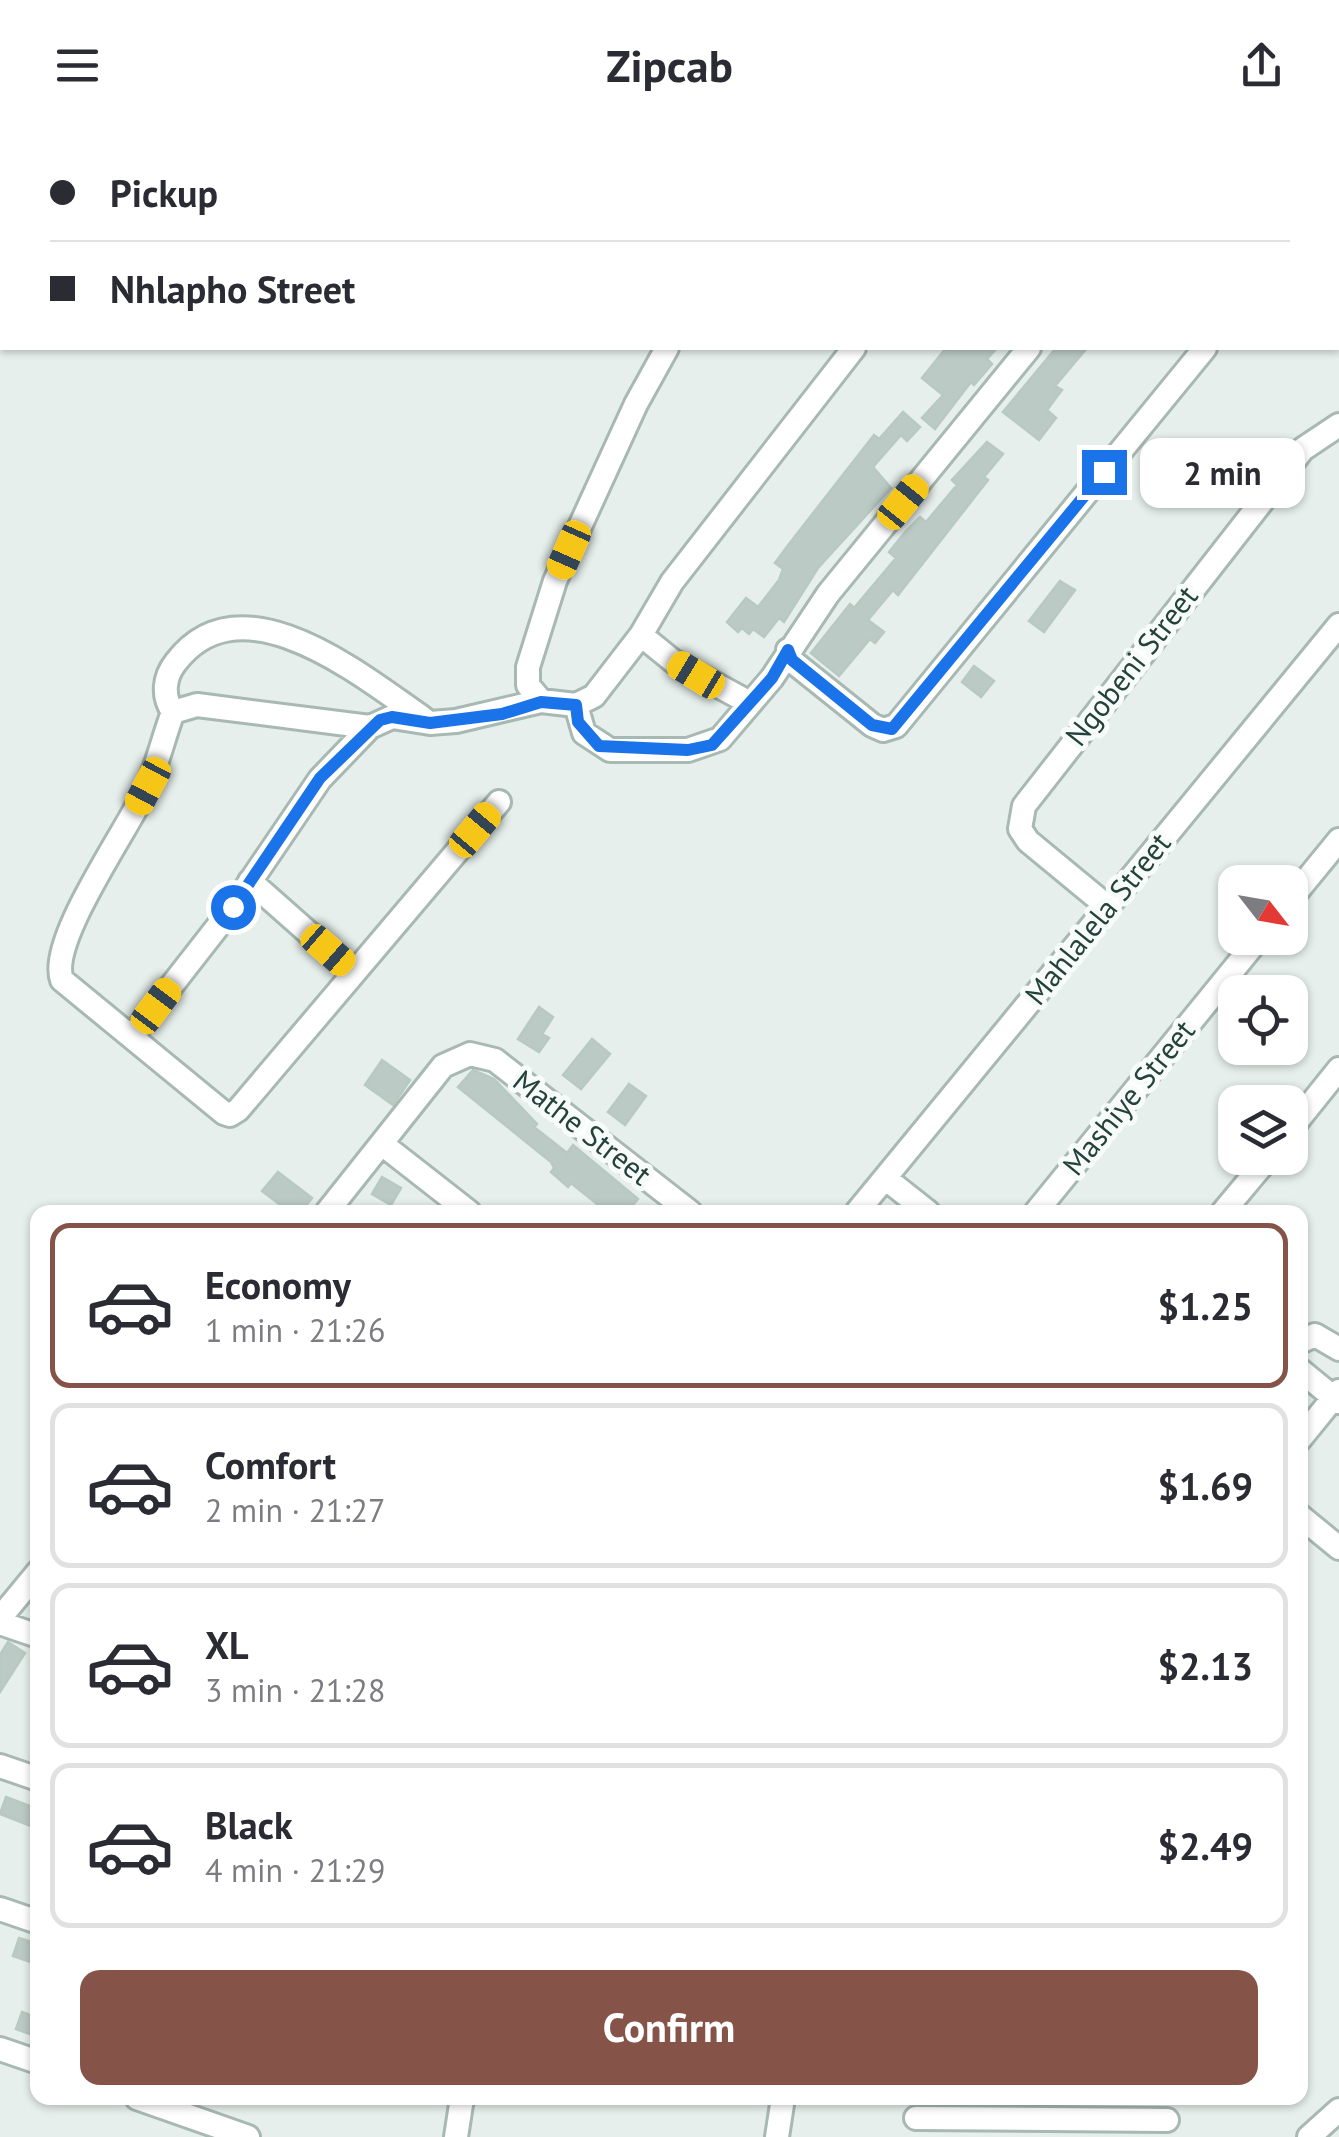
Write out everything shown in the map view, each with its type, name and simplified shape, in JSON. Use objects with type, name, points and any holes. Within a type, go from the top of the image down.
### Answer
[{"type":"street","points":[[541,702],[528,685],[528,667],[555,581],[636,404],[666,350]]},
{"type":"street","points":[[133,1035],[250,881],[320,778],[370,727],[392,717],[430,723],[502,714],[541,702],[576,705],[594,696],[641,635],[672,582],[852,350]]},
{"type":"street","points":[[576,705],[578,722],[599,746],[688,750],[720,739],[772,678],[828,594],[1026,350]]},
{"type":"street","points":[[788,650],[792,660],[872,725],[888,730],[903,720],[1203,350]]},
{"type":"street","name":"Ngobeni Street","points":[[1108,907],[1028,841],[1020,829],[1024,806],[1304,448],[1339,425]]},
{"type":"street","name":"Mahlalela Street","points":[[863,1205],[1339,625]]},
{"type":"street","points":[[430,723],[302,640],[247,630],[204,640],[175,663],[165,688],[173,712],[148,786],[84,900],[59,970],[62,980],[133,1035],[214,1107],[230,1115],[499,802]]},
{"type":"street","points":[[641,635],[673,661],[748,702]]},
{"type":"street","points":[[173,712],[197,705],[370,727]]},
{"type":"street","points":[[1308,878],[1339,840]]},
{"type":"street","points":[[250,881],[354,973]]},
{"type":"street","name":"Mashiye Street","points":[[1042,1205],[1246,955]]},
{"type":"street","name":"Mathe Street","points":[[382,1144],[443,1066],[470,1054],[495,1060],[681,1205]]},
{"type":"street","points":[[1308,1108],[1339,1069]]},
{"type":"street","points":[[333,1205],[382,1144],[460,1205]]},
{"type":"street","points":[[1229,1205],[1254,1175]]},
{"type":"street","points":[[885,1178],[919,1205]]},
{"type":"street","points":[[1308,1338],[1315,1335],[1339,1348]]},
{"type":"street","points":[[1308,1376],[1337,1397],[1308,1430]]},
{"type":"street","points":[[1308,1523],[1339,1548]]},
{"type":"street","points":[[30,1582],[0,1621],[30,1633]]},
{"type":"street","points":[[0,1766],[30,1775]]},
{"type":"street","points":[[0,1909],[30,1919]]},
{"type":"street","points":[[0,2049],[30,2059]]},
{"type":"street","points":[[156,2105],[248,2137]]},
{"type":"street","points":[[456,2137],[461,2105]]},
{"type":"street","points":[[777,2137],[781,2105]]},
{"type":"street","points":[[1309,2137],[1339,2110]]},
{"type":"street","points":[[916,2118],[1167,2120]]},
{"type":"building","points":[[944,350],[995,350],[987,359],[992,364],[974,385],[971,382],[935,429],[922,418],[943,395],[922,378]]},
{"type":"building","points":[[1054,350],[1085,350],[1055,386],[1062,390],[1047,410],[1056,418],[1039,440],[1003,412]]},
{"type":"building","points":[[903,412],[920,427],[907,441],[901,435],[873,467],[891,488],[818,568],[784,622],[779,618],[764,637],[753,629],[749,634],[742,628],[738,632],[727,622],[746,598],[758,607],[779,580],[783,569],[775,563],[789,544],[874,435],[879,439]]},
{"type":"building","points":[[987,442],[1003,454],[984,477],[988,480],[898,595],[893,590],[868,620],[884,632],[875,643],[870,639],[839,676],[811,653],[850,604],[854,608],[896,558],[889,552],[906,531],[920,517],[926,522],[957,485],[952,480]]},
{"type":"building","points":[[1157,464],[1171,476],[1159,492],[1144,481]]},
{"type":"building","points":[[1060,581],[1075,590],[1044,632],[1029,621]]},
{"type":"building","points":[[974,666],[994,681],[981,697],[962,682]]},
{"type":"building","points":[[539,1007],[553,1017],[542,1034],[549,1038],[539,1052],[518,1039]]},
{"type":"building","points":[[592,1039],[610,1054],[581,1089],[563,1075]]},
{"type":"building","points":[[382,1060],[410,1080],[393,1105],[365,1085]]},
{"type":"building","points":[[473,1070],[494,1079],[537,1124],[534,1127],[567,1153],[573,1145],[638,1199],[633,1205],[598,1205],[571,1183],[568,1187],[551,1172],[551,1162],[458,1087]]},
{"type":"building","points":[[629,1084],[646,1096],[625,1125],[608,1112]]},
{"type":"building","points":[[278,1172],[312,1198],[306,1205],[281,1205],[262,1191]]},
{"type":"building","points":[[382,1177],[401,1188],[391,1205],[372,1194]]},
{"type":"building","points":[[8,1642],[25,1653],[0,1692],[0,1655]]},
{"type":"building","points":[[6,1797],[30,1806],[30,1826],[0,1814]]},
{"type":"building","points":[[19,1938],[30,1941],[30,1962],[13,1956]]},
{"type":"building","points":[[22,2012],[30,2015],[30,2034],[16,2029]]},
{"type":"route","points":[[233,907],[320,778],[380,720],[392,717],[430,723],[502,714],[541,702],[576,705],[584,733],[599,746],[610,750],[688,750],[712,745],[720,739],[772,678],[788,650],[792,660],[872,725],[892,729],[1104,472]]}]
